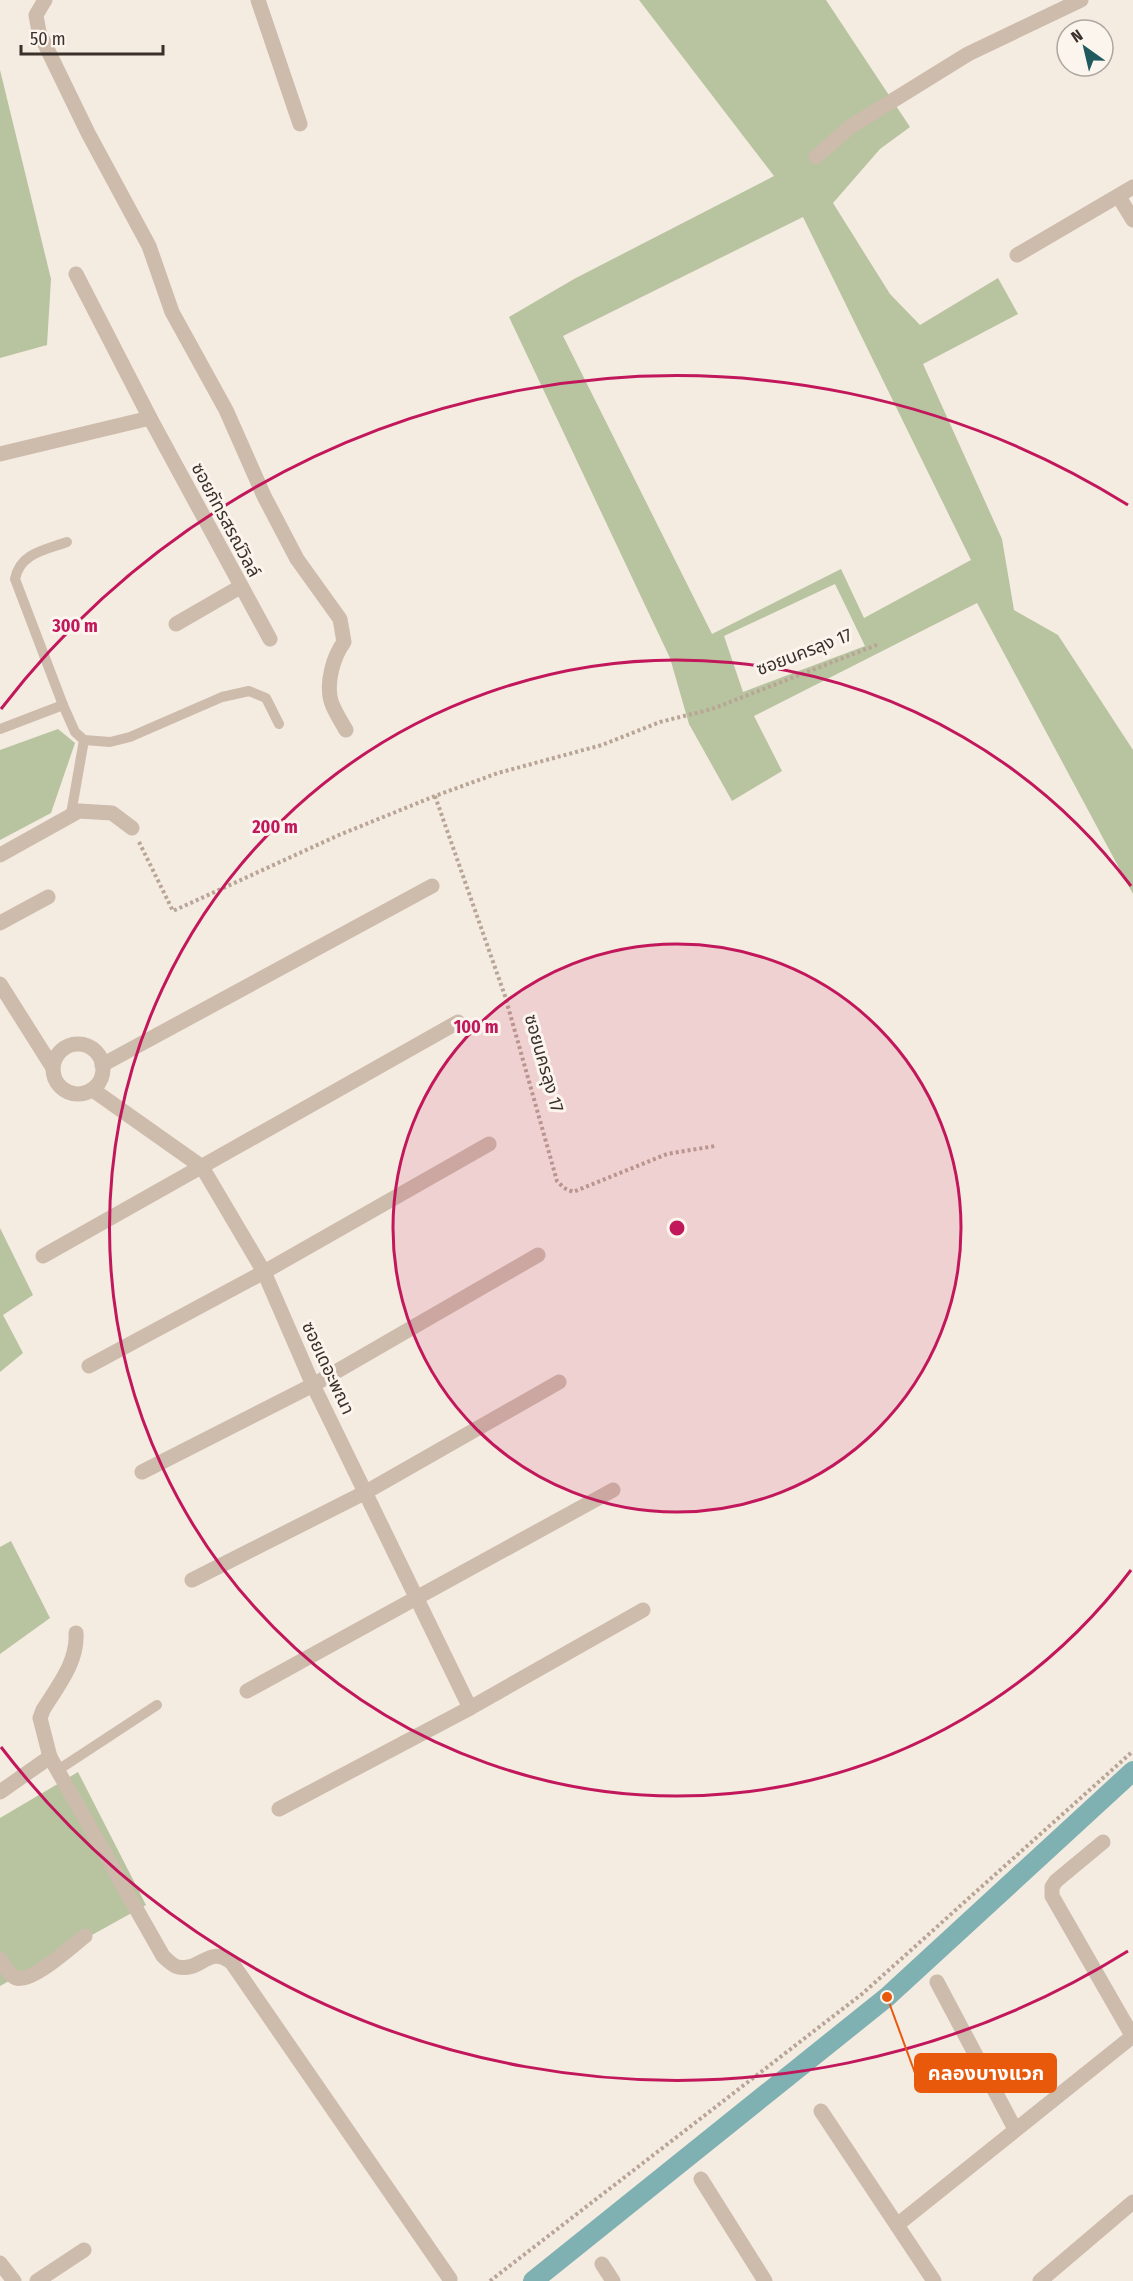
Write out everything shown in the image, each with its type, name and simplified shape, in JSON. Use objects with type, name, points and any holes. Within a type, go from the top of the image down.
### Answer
[{"type":"street","points":[[45,0],[36,15],[39,32],[88,133],[149,246],[172,312],[226,410],[264,496],[297,559],[340,619],[344,642],[338,651],[329,689],[331,703],[346,730]]},
{"type":"street","points":[[258,0],[300,124]]},
{"type":"street","points":[[816,157],[850,127],[968,54],[1081,0]]},
{"type":"street","points":[[1017,255],[1133,188]]},
{"type":"street","points":[[1119,197],[1133,220]]},
{"type":"street","name":"ซอยภัทรสรณ์วิลล์","points":[[76,274],[150,418],[270,639]]},
{"type":"street","points":[[0,454],[150,418]]},
{"type":"street","points":[[176,624],[240,586]]},
{"type":"street","points":[[0,855],[71,814],[86,811],[112,813],[132,828]]},
{"type":"street","points":[[102,1065],[432,886]]},
{"type":"street","points":[[0,923],[48,897]]},
{"type":"street","points":[[0,984],[53,1068]]},
{"type":"street","points":[[43,1256],[458,1022]]},
{"type":"street","points":[[81,1044],[95,1051],[102,1065],[101,1079],[93,1090],[79,1095],[64,1090],[55,1080],[53,1068],[54,1060],[65,1048],[81,1044]]},
{"type":"street","name":"ซอยเดอะพณา","points":[[93,1090],[202,1167],[264,1272],[313,1385],[470,1708]]},
{"type":"street","points":[[89,1366],[264,1272],[489,1144]]},
{"type":"street","points":[[142,1472],[313,1385],[538,1255]]},
{"type":"street","points":[[192,1580],[366,1492],[559,1382]]},
{"type":"street","points":[[248,1690],[417,1600],[613,1490]]},
{"type":"street","points":[[279,1809],[470,1708],[643,1610]]},
{"type":"street","points":[[76,1633],[77,1647],[72,1662],[40,1718],[54,1764],[162,1956],[176,1967],[190,1967],[214,1955],[223,1956],[232,1962],[450,2279]]},
{"type":"street","points":[[0,1792],[54,1764]]},
{"type":"street","points":[[897,2225],[1133,2037],[1052,1896],[1052,1887],[1056,1881],[1103,1842]]},
{"type":"street","points":[[0,1959],[10,1974],[16,1978],[24,1978],[34,1975],[85,1936]]},
{"type":"street","points":[[937,1982],[1015,2129]]},
{"type":"street","points":[[821,2111],[934,2281]]},
{"type":"street","points":[[701,2179],[765,2281]]},
{"type":"street","points":[[1040,2281],[1133,2202]]},
{"type":"street","points":[[37,2281],[84,2250]]},
{"type":"street","points":[[0,2263],[14,2281]]},
{"type":"street","points":[[602,2264],[613,2281]]},
{"type":"lane","points":[[67,542],[26,558],[18,567],[15,579],[63,705],[75,732],[84,740],[110,742],[130,737],[222,697],[249,691],[266,698],[279,724]]},
{"type":"lane","points":[[0,729],[63,705]]},
{"type":"lane","points":[[71,814],[84,740]]},
{"type":"lane","points":[[54,1764],[157,1705]]},
{"type":"path","name":"ซอยนครลุง 17","points":[[132,828],[173,911],[339,835],[435,796],[498,773],[602,745],[660,722],[712,709],[879,644]]},
{"type":"path","name":"ซอยนครลุง 17","points":[[435,796],[505,996],[557,1181],[564,1188],[573,1192],[667,1154],[715,1146]]},
{"type":"path","points":[[490,2281],[862,1994],[1133,1751]]},
{"type":"green space","points":[[639,0],[826,0],[910,127],[880,149],[833,203],[890,294],[920,325],[998,278],[1018,314],[923,364],[1002,539],[1014,610],[1058,635],[1133,750],[1133,894],[977,603],[754,716],[782,771],[732,801],[689,724],[670,658],[509,317],[574,279],[774,176]],"holes":[[[803,217],[971,560],[864,618],[841,569],[712,634],[563,336]],[[835,584],[865,646],[743,692],[724,636]]]},
{"type":"green space","points":[[0,70],[51,279],[47,345],[0,358]]},
{"type":"green space","points":[[58,729],[75,743],[51,813],[0,840],[0,750]]},
{"type":"green space","points":[[0,1228],[33,1295],[3,1315],[23,1353],[0,1372]]},
{"type":"green space","points":[[11,1541],[50,1618],[0,1654],[0,1547]]},
{"type":"green space","points":[[78,1772],[146,1905],[0,1986],[0,1818]]},
{"type":"waterway","points":[[533,2281],[887,1997],[1133,1771]]},
{"type":"place","name":"คลองบางแวก","points":[[887,1997]]}]
